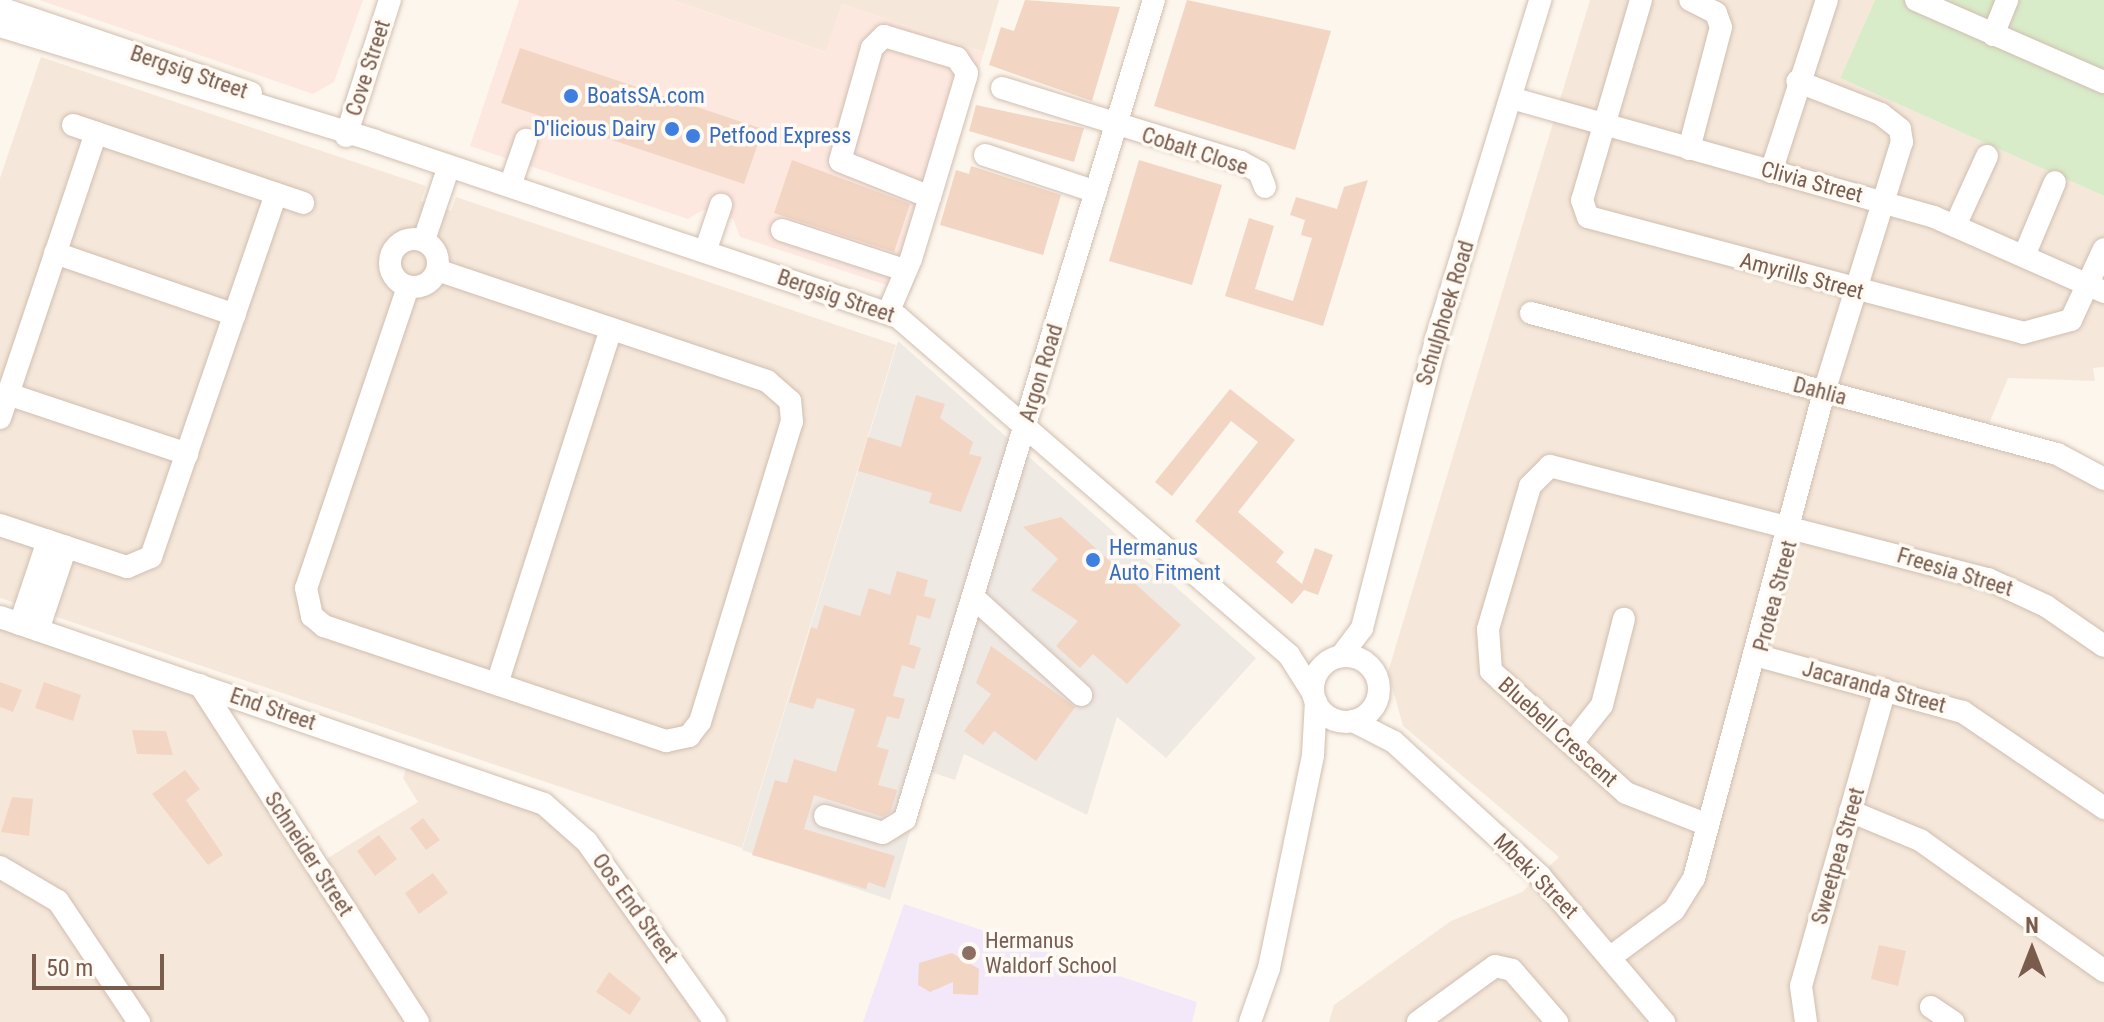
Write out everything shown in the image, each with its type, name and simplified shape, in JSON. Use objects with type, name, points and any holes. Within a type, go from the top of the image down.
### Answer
[{"type":"street","name":"Cove Street","points":[[347,131],[390,0]]},
{"type":"street","name":"Argon Road","points":[[825,816],[895,830],[928,746],[1154,0]]},
{"type":"street","name":"Schulphoek Road","points":[[1368,665],[1362,628],[1436,339],[1540,0]]},
{"type":"street","points":[[1603,125],[1641,0]]},
{"type":"street","points":[[1689,149],[1721,27],[1716,13],[1690,0]]},
{"type":"street","points":[[1771,172],[1797,81],[1827,0]]},
{"type":"street","points":[[1916,0],[2104,82]]},
{"type":"street","points":[[1993,35],[2007,0]]},
{"type":"street","name":"Bergsig Street","points":[[0,8],[375,141],[888,313],[919,330],[1289,655],[1314,697]]},
{"type":"street","name":"Bergsig Street","points":[[0,26],[40,20]]},
{"type":"street","points":[[888,313],[901,269],[930,197],[966,68],[957,58],[884,36],[872,48],[840,161],[930,197]]},
{"type":"street","name":"Protea Street","points":[[1612,956],[1685,895],[1759,656],[1824,392],[1856,291],[1900,129],[1797,81]]},
{"type":"street","name":"Cobalt Close","points":[[1002,88],[1241,162],[1265,187]]},
{"type":"street","name":"Clivia Street","points":[[1511,98],[1881,201],[1955,226],[2096,288]]},
{"type":"street","points":[[73,125],[303,203]]},
{"type":"street","name":"Amyrills Street","points":[[1603,125],[1582,200],[1588,217],[1856,291],[2023,333],[2066,324],[2096,288],[2104,249]]},
{"type":"street","points":[[0,418],[96,133]]},
{"type":"street","points":[[510,186],[526,140]]},
{"type":"street","points":[[985,155],[1096,192]]},
{"type":"street","points":[[1955,226],[1987,156]]},
{"type":"street","points":[[424,240],[449,166]]},
{"type":"street","points":[[2024,256],[2055,182]]},
{"type":"street","points":[[0,525],[127,567],[147,562],[276,194]]},
{"type":"street","points":[[705,252],[721,205]]},
{"type":"street","points":[[782,230],[901,269]]},
{"type":"street","points":[[424,240],[438,256],[438,270],[426,284],[408,287],[393,275],[391,255],[404,241],[424,240]]},
{"type":"street","points":[[55,253],[235,315]]},
{"type":"street","points":[[408,287],[306,602],[324,626],[666,741],[689,736],[700,722],[792,408],[775,384],[438,270]]},
{"type":"street","name":"Dahlia","points":[[1531,313],[2057,454],[2104,479]]},
{"type":"street","points":[[497,684],[611,329]]},
{"type":"street","points":[[8,394],[187,454]]},
{"type":"street","name":"Bluebell Crescent","points":[[1708,825],[1626,793],[1500,683],[1486,656],[1488,629],[1536,475],[1570,466],[1793,527]]},
{"type":"street","name":"Freesia Street","points":[[1793,527],[2016,589],[2104,646]]},
{"type":"street","points":[[19,624],[57,544]]},
{"type":"street","points":[[973,597],[1081,695]]},
{"type":"street","points":[[1572,743],[1602,705],[1624,619]]},
{"type":"street","name":"End Street","points":[[19,624],[544,804]]},
{"type":"street","name":"Schulphoek Road","points":[[1336,658],[1362,628]]},
{"type":"street","points":[[1289,655],[1336,658],[1368,665],[1378,699],[1313,755]]},
{"type":"street","name":"Jacaranda Street","points":[[1759,656],[1963,712],[2104,808]]},
{"type":"street","points":[[1250,1022],[1269,968],[1313,755],[1317,673],[1336,658]]},
{"type":"street","name":"Schneider Street","points":[[200,685],[418,1022]]},
{"type":"street","name":"Sweetpea Street","points":[[1806,1022],[1801,986],[1885,690]]},
{"type":"street","points":[[1314,697],[1349,722]]},
{"type":"street","name":"Mbeki Street","points":[[1378,699],[1394,742]]},
{"type":"street","name":"Mbeki Street","points":[[1349,722],[1394,742],[1540,876],[1612,956],[1664,1022]]},
{"type":"street","name":"Oos End Street","points":[[544,804],[587,842],[715,1022]]},
{"type":"street","points":[[1850,811],[1920,840],[2104,971]]},
{"type":"street","points":[[0,867],[58,901],[139,1022]]},
{"type":"street","points":[[1418,1022],[1495,966],[1512,970],[1557,1022]]},
{"type":"street","points":[[1931,1007],[1953,1022]]},
{"type":"shaded area","points":[[39,0],[363,0],[334,82],[313,94]]},
{"type":"shaded area","points":[[519,0],[672,0],[825,52],[842,4],[984,52],[911,293],[740,237],[733,219],[703,210],[688,219],[470,146]]},
{"type":"shaded area","points":[[672,0],[999,0],[984,52],[842,4],[826,52]]},
{"type":"shaded area","points":[[1590,0],[1875,0],[1840,78],[2104,196],[2104,367],[2093,368],[2095,381],[2008,378],[1984,436],[2104,481],[2104,1022],[1329,1022],[1334,1005],[1451,921],[1522,892],[1559,857],[1403,726],[1388,672]]},
{"type":"shaded area","points":[[41,57],[426,186],[421,201],[435,206],[451,211],[456,197],[896,345],[742,848],[0,598],[0,178]]},
{"type":"shaded area","points":[[898,341],[1256,658],[1166,758],[1117,717],[1087,815],[964,754],[955,780],[928,771],[890,900],[742,850]]},
{"type":"shaded area","points":[[0,618],[199,686],[315,866],[418,802],[403,778],[410,757],[544,805],[714,1022],[0,1022]]},
{"type":"shaded area","name":"Hermanus Waldorf School","points":[[904,904],[1197,1002],[1192,1022],[863,1022]]},
{"type":"green space","points":[[1875,0],[2104,0],[2104,196],[1840,78]]},
{"type":"building","points":[[1025,0],[1120,7],[1092,101],[989,65],[1001,27],[1014,31]]},
{"type":"building","points":[[1187,0],[1331,31],[1295,150],[1154,106]]},
{"type":"building","points":[[520,48],[763,129],[744,184],[501,103]]},
{"type":"building","points":[[976,105],[1084,128],[1074,162],[969,131]]},
{"type":"building","points":[[792,160],[910,204],[894,252],[774,213]]},
{"type":"building","points":[[1139,160],[1222,185],[1192,285],[1109,261]]},
{"type":"building","points":[[971,166],[1061,195],[1043,255],[940,225],[956,170],[969,174]]},
{"type":"building","points":[[1368,180],[1323,326],[1225,296],[1249,218],[1274,226],[1255,289],[1293,301],[1312,238],[1301,235],[1305,220],[1290,215],[1296,197],[1337,209],[1344,187]]},
{"type":"building","points":[[1230,389],[1295,440],[1238,512],[1284,552],[1276,562],[1302,584],[1315,548],[1333,555],[1318,595],[1304,590],[1292,604],[1195,521],[1258,442],[1231,421],[1172,496],[1155,482]]},
{"type":"building","points":[[916,395],[945,404],[940,418],[973,442],[969,454],[982,457],[961,512],[929,503],[932,493],[858,471],[868,437],[901,447]]},
{"type":"building","points":[[1061,517],[1181,625],[1127,684],[1093,654],[1080,668],[1056,646],[1078,621],[1031,590],[1058,559],[1023,527]]},
{"type":"building","points":[[897,571],[928,580],[924,596],[936,599],[930,619],[917,615],[909,644],[921,648],[914,669],[902,665],[893,696],[905,699],[899,719],[887,716],[877,747],[889,750],[878,785],[897,790],[891,811],[883,817],[814,795],[804,829],[895,856],[885,888],[868,882],[866,889],[752,855],[775,780],[787,783],[794,759],[836,772],[855,709],[817,698],[813,709],[789,702],[811,627],[817,629],[824,605],[860,616],[869,588],[890,595]]},
{"type":"building","points":[[991,646],[1075,707],[1036,761],[994,731],[983,745],[964,731],[991,694],[976,683]]},
{"type":"building","points":[[0,682],[22,690],[13,712],[0,707]]},
{"type":"building","points":[[44,682],[81,695],[73,721],[35,708]]},
{"type":"building","points":[[132,730],[166,731],[173,755],[137,754]]},
{"type":"building","points":[[185,770],[200,789],[186,800],[223,855],[208,865],[152,794]]},
{"type":"building","points":[[12,797],[33,799],[29,836],[1,832]]},
{"type":"building","points":[[423,818],[440,840],[426,850],[410,828]]},
{"type":"building","points":[[379,835],[397,859],[375,876],[357,851]]},
{"type":"building","points":[[433,873],[448,893],[419,914],[405,893]]},
{"type":"building","points":[[1879,945],[1906,951],[1898,986],[1871,979]]},
{"type":"building","points":[[952,953],[979,969],[978,995],[953,994],[953,982],[930,992],[918,985],[919,963]]},
{"type":"building","points":[[609,972],[641,998],[630,1015],[596,992]]},
{"type":"place","name":"BoatsSA.com","points":[[571,96]]},
{"type":"place","name":"D'licious Dairy","points":[[672,129]]},
{"type":"place","name":"Petfood Express","points":[[693,136]]},
{"type":"place","name":"Hermanus Auto Fitment","points":[[1093,560]]},
{"type":"place","name":"Hermanus Waldorf School","points":[[969,953]]}]
